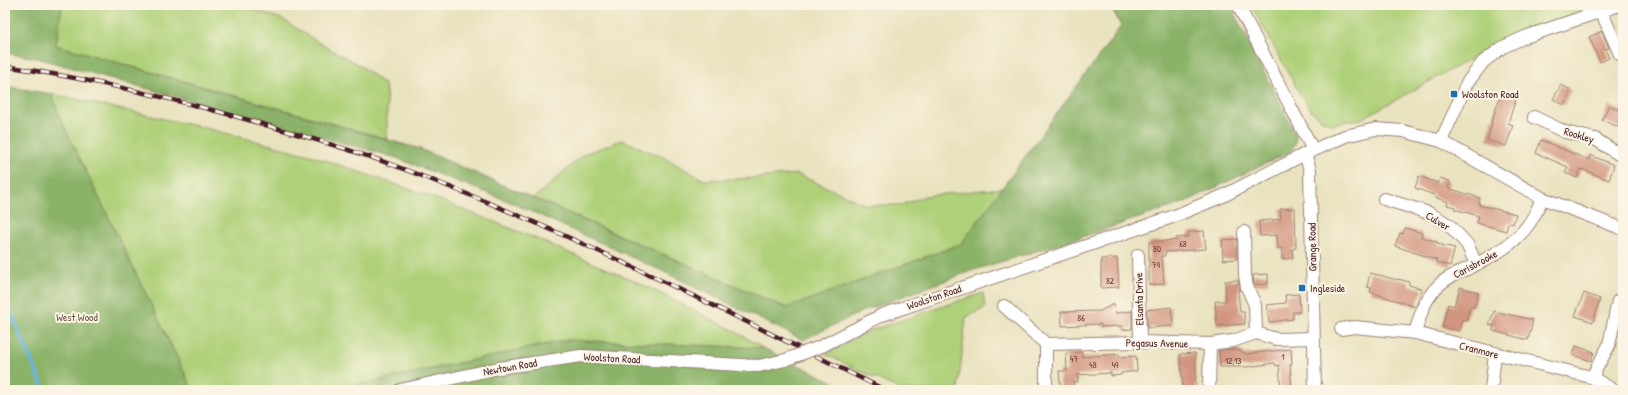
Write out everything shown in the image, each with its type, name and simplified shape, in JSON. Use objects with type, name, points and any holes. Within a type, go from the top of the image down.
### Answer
[{"type":"street","name":"Grange Road","points":[[1238,5],[1309,152],[1314,390]]},
{"type":"street","points":[[1441,141],[1467,83],[1483,62],[1503,47],[1525,37],[1619,5]]},
{"type":"street","points":[[1602,11],[1620,54],[1623,56]]},
{"type":"street","name":"Rookley","points":[[1534,117],[1565,132],[1596,139],[1623,157]]},
{"type":"street","points":[[1309,152],[1345,136],[1376,129],[1403,131],[1441,141],[1542,198],[1623,229]]},
{"type":"street","name":"Woolston Road","points":[[551,360],[581,356],[759,366],[785,360],[822,346],[882,315],[1172,217],[1223,196],[1309,152]]},
{"type":"street","name":"Carisbrooke","points":[[1415,333],[1425,302],[1438,286],[1452,276],[1508,247],[1527,228],[1537,213],[1542,198]]},
{"type":"street","name":"Culver","points":[[1384,199],[1429,213],[1449,225],[1467,244],[1476,264]]},
{"type":"street","points":[[1244,232],[1245,274],[1247,287],[1255,305],[1256,333],[1276,339],[1313,338]]},
{"type":"street","name":"Elsanta Drive","points":[[1138,255],[1140,342]]},
{"type":"street","points":[[1592,377],[1609,344],[1618,301]]},
{"type":"street","points":[[1004,306],[1046,344],[1045,390]]},
{"type":"street","name":"Cranmore","points":[[1341,329],[1354,327],[1415,333],[1494,354],[1592,377],[1613,390]]},
{"type":"street","name":"Pegasus Avenue","points":[[1046,344],[1140,342],[1210,344],[1233,341],[1256,333]]},
{"type":"street","points":[[1209,390],[1210,344]]},
{"type":"street","points":[[1491,390],[1494,354]]},
{"type":"street","name":"Newtown Road","points":[[400,390],[500,368],[551,360]]},
{"type":"green space","points":[[5,5],[62,5],[56,45],[420,149],[786,308],[961,244],[1121,26],[1110,5],[1230,5],[1296,135],[1295,144],[1290,152],[1183,203],[1082,237],[974,270],[863,311],[803,340],[660,270],[513,203],[394,157],[37,58],[5,53]]},
{"type":"green space","points":[[62,5],[240,5],[282,19],[321,44],[361,66],[385,85],[387,103],[387,139],[56,45]]},
{"type":"green space","points":[[1251,5],[1608,5],[1512,36],[1361,119],[1331,124],[1322,120],[1312,111],[1300,94]]},
{"type":"green space","name":"West Wood","points":[[5,86],[51,94],[60,118],[193,390],[5,390]]},
{"type":"green space","points":[[51,94],[206,128],[313,156],[432,197],[532,237],[637,282],[733,330],[763,348],[567,340],[333,390],[193,390],[60,118]]},
{"type":"green space","points":[[622,140],[663,157],[704,180],[757,178],[797,174],[866,205],[901,205],[925,196],[1003,188],[961,244],[787,308],[534,198],[584,154]]},
{"type":"green space","points":[[983,293],[985,308],[966,317],[958,390],[901,390],[825,354],[866,332]]},
{"type":"green space","points":[[567,340],[763,348],[850,390],[333,390]]},
{"type":"building","points":[[1602,31],[1609,48],[1605,49],[1609,58],[1600,62],[1589,37]]},
{"type":"building","points":[[1561,85],[1571,90],[1564,105],[1553,99]]},
{"type":"building","points":[[1502,91],[1517,96],[1508,123],[1513,125],[1506,146],[1487,140]]},
{"type":"building","points":[[1609,105],[1623,112],[1623,129],[1602,120]]},
{"type":"building","points":[[1541,140],[1589,160],[1590,155],[1614,165],[1609,180],[1581,169],[1577,178],[1565,173],[1568,167],[1536,153]]},
{"type":"building","points":[[1419,176],[1438,183],[1440,178],[1450,181],[1448,188],[1480,198],[1479,205],[1516,214],[1513,224],[1508,223],[1506,231],[1477,223],[1479,216],[1454,209],[1455,207],[1447,205],[1448,202],[1415,188]]},
{"type":"building","points":[[1295,208],[1296,248],[1292,249],[1293,258],[1282,259],[1282,248],[1278,249],[1277,235],[1260,236],[1259,221],[1281,219],[1280,209]]},
{"type":"building","points":[[1405,228],[1422,233],[1421,237],[1438,242],[1437,244],[1455,248],[1450,266],[1395,246],[1400,233],[1403,234]]},
{"type":"building","points":[[1204,231],[1206,249],[1165,252],[1165,256],[1162,256],[1164,284],[1149,285],[1149,242],[1177,240],[1176,238],[1188,237],[1188,232]]},
{"type":"building","points":[[1237,239],[1237,259],[1223,260],[1222,240]]},
{"type":"building","points":[[1117,258],[1119,287],[1101,288],[1101,259]]},
{"type":"building","points":[[1370,273],[1409,282],[1409,285],[1422,289],[1416,307],[1370,292],[1371,288],[1367,287]]},
{"type":"building","points":[[1268,274],[1268,284],[1254,285],[1253,275]]},
{"type":"building","points":[[1238,280],[1240,290],[1238,290],[1240,312],[1244,312],[1245,324],[1217,326],[1215,301],[1226,301],[1225,281]]},
{"type":"building","points":[[1460,287],[1478,292],[1474,307],[1470,306],[1466,320],[1462,319],[1459,331],[1442,327],[1448,304],[1454,306]]},
{"type":"building","points":[[1584,293],[1600,299],[1593,322],[1575,316]]},
{"type":"building","points":[[1299,294],[1300,312],[1293,312],[1293,319],[1269,322],[1267,305],[1286,303],[1285,295]]},
{"type":"building","points":[[1114,304],[1115,313],[1132,311],[1132,329],[1122,330],[1122,326],[1101,327],[1101,324],[1062,326],[1061,312],[1100,311]]},
{"type":"building","points":[[1171,307],[1173,326],[1147,328],[1147,310]]},
{"type":"building","points":[[1494,311],[1533,320],[1528,340],[1493,331],[1494,326],[1489,325]]},
{"type":"building","points":[[1576,346],[1594,352],[1591,361],[1573,355]]},
{"type":"building","points":[[1237,349],[1246,354],[1291,349],[1292,364],[1290,365],[1292,390],[1281,390],[1279,365],[1276,366],[1275,363],[1247,367],[1220,367],[1219,350]]},
{"type":"building","points":[[1082,352],[1082,357],[1119,354],[1119,357],[1136,356],[1137,371],[1111,376],[1111,373],[1077,375],[1078,382],[1073,382],[1074,390],[1061,390],[1059,371],[1067,371],[1066,353]]},
{"type":"building","points":[[1195,353],[1196,390],[1183,390],[1180,354]]},
{"type":"waterway","points":[[5,299],[44,390]]},
{"type":"railway","points":[[5,66],[101,83],[196,106],[325,142],[390,164],[454,189],[579,242],[702,300],[885,390]]},
{"type":"place","name":"Woolston Road","points":[[1454,94]]},
{"type":"place","name":"Ingleside","points":[[1302,288]]}]
